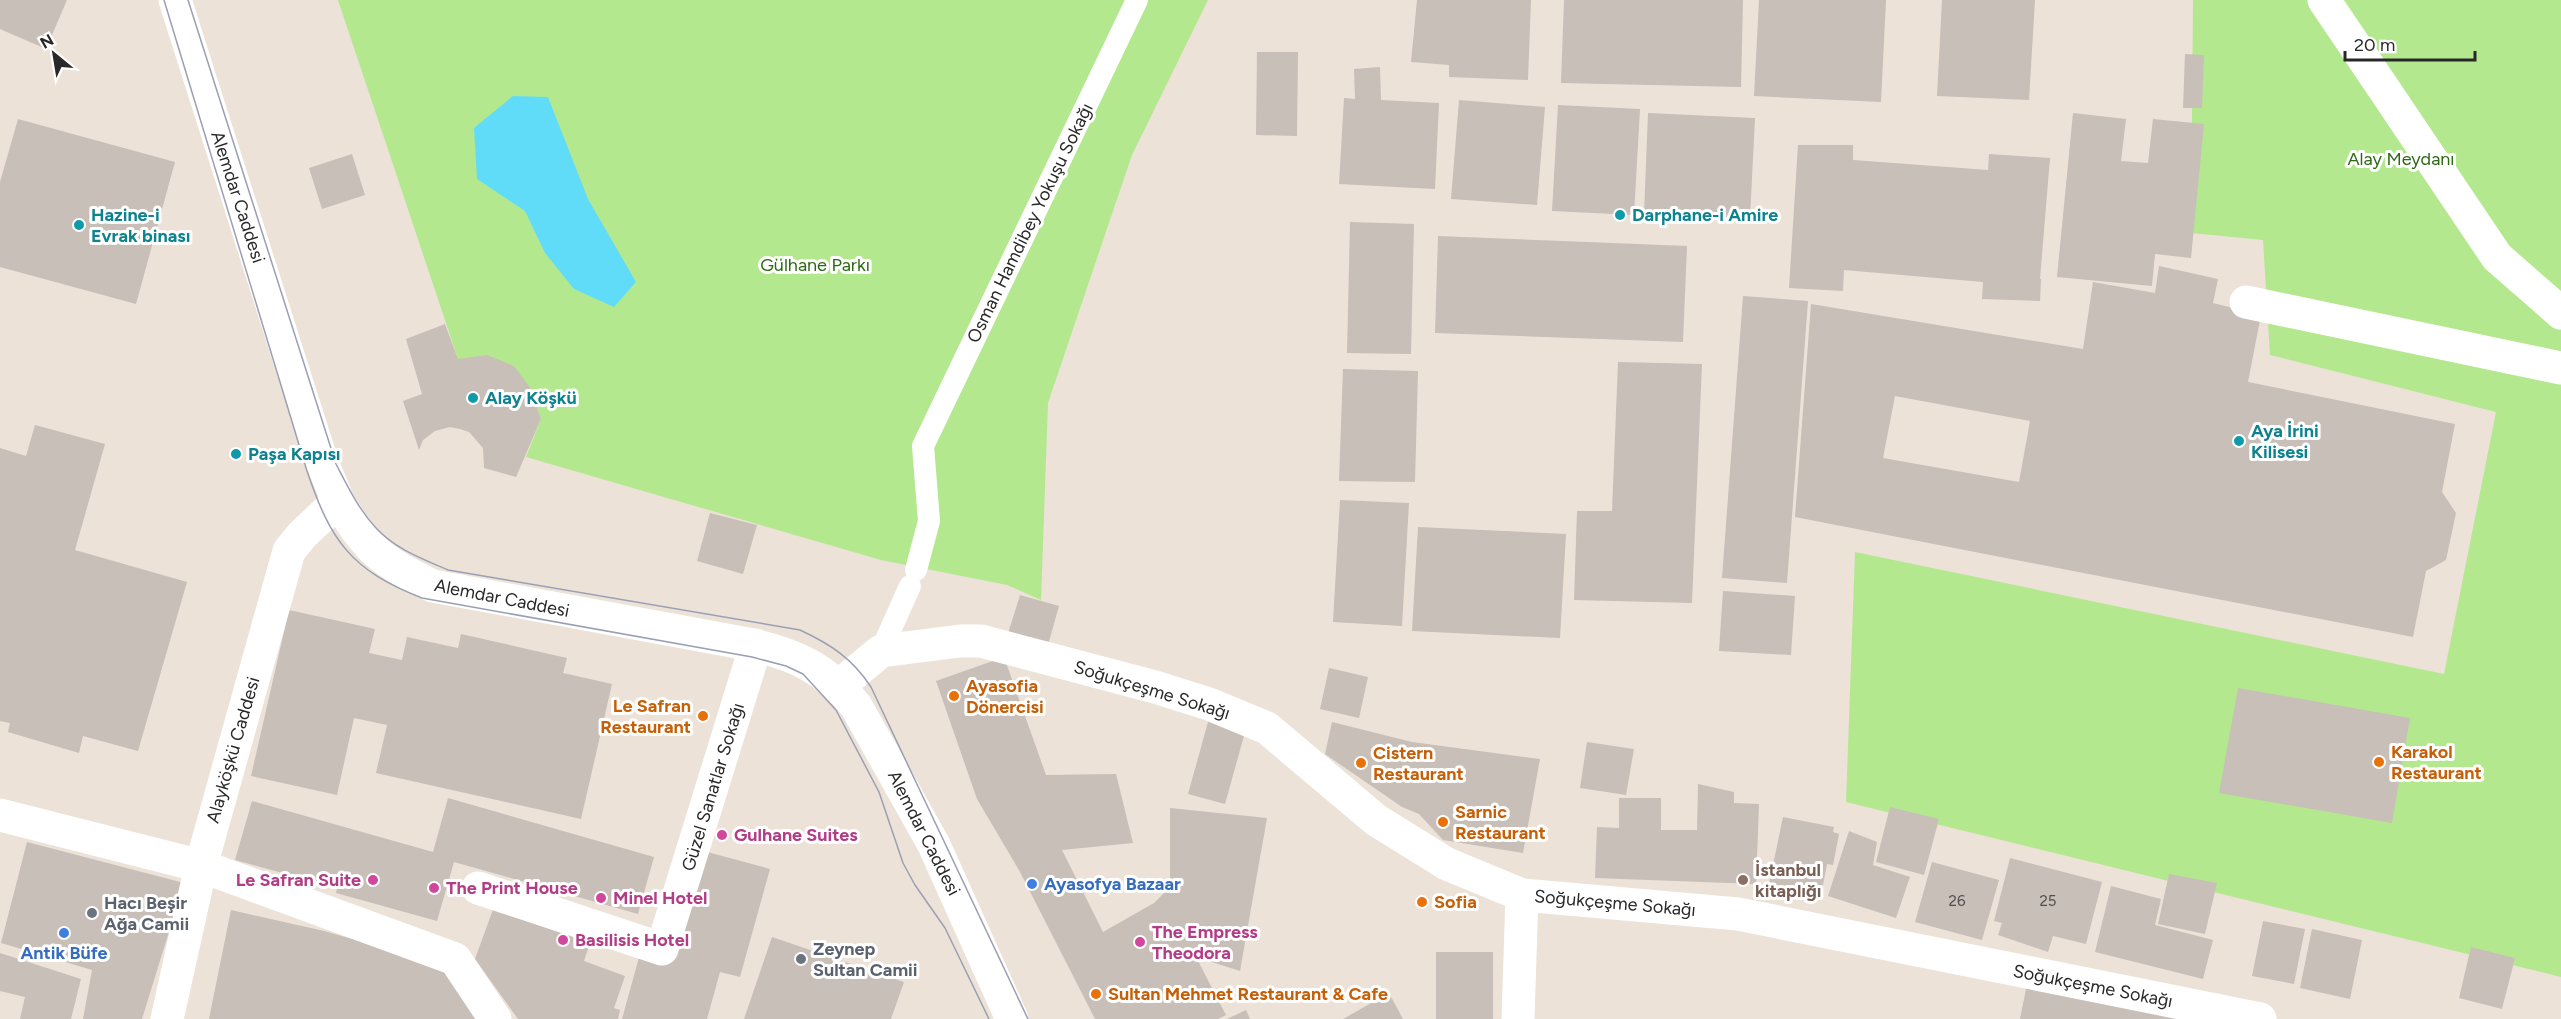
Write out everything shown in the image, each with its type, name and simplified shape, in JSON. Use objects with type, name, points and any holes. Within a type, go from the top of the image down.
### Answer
[{"type":"street","name":"Alemdar Caddesi","points":[[175,0],[322,462],[338,501],[358,534],[375,553],[403,572],[433,586],[756,645],[796,657],[819,669],[840,686],[856,706],[934,845],[1012,1019]]},
{"type":"street","points":[[2324,0],[2497,257],[2561,313]]},
{"type":"street","points":[[2246,302],[2561,368]]},
{"type":"street","name":"Alayköşkü Caddesi","points":[[166,1019],[201,866],[289,551],[302,535],[338,501]]},
{"type":"street","name":"Soğukçeşme Sokağı","points":[[881,651],[960,641],[981,641],[1155,687],[1209,704],[1267,728],[1376,820],[1448,864],[1522,895],[1738,914],[2260,1019]]},
{"type":"street","name":"Güzel Sanatlar Sokağı","points":[[478,888],[662,949],[756,645]]},
{"type":"street","points":[[840,686],[881,651]]},
{"type":"street","points":[[0,815],[201,866],[455,959],[495,1019]]},
{"type":"street","points":[[1518,1019],[1522,895]]},
{"type":"lane","name":"Osman Hamdibey Yokuşu Sokağı","points":[[881,651],[913,578],[928,521],[923,446],[1137,0]]},
{"type":"green space","name":"Gülhane Parkı","points":[[338,0],[1208,0],[1132,155],[1048,403],[1041,600],[1007,585],[881,560],[526,457],[541,419],[531,389],[458,359]]},
{"type":"green space","name":"Alay Meydanı","points":[[2193,0],[2561,0],[2561,977],[1846,802],[1855,552],[2444,674],[2496,412],[2270,355],[2263,240],[2191,233]]},
{"type":"water","points":[[513,96],[548,97],[588,199],[636,282],[614,307],[574,289],[545,253],[525,211],[477,179],[474,128]]},
{"type":"building","points":[[0,0],[67,0],[46,49],[0,29]]},
{"type":"building","points":[[1417,0],[1531,0],[1528,80],[1449,77],[1449,65],[1411,62]]},
{"type":"building","points":[[1564,0],[1743,0],[1741,87],[1561,83]]},
{"type":"building","points":[[1759,0],[1886,0],[1881,102],[1754,96]]},
{"type":"building","points":[[1942,0],[2035,0],[2029,100],[1937,96]]},
{"type":"building","points":[[1257,52],[1298,52],[1297,136],[1256,135]]},
{"type":"building","points":[[2185,54],[2204,55],[2202,108],[2183,108]]},
{"type":"building","points":[[1380,67],[1381,100],[1439,103],[1435,189],[1339,184],[1344,98],[1355,99],[1354,69]]},
{"type":"building","points":[[1459,100],[1545,107],[1537,205],[1451,199]]},
{"type":"building","points":[[1558,105],[1640,109],[1634,215],[1552,211]]},
{"type":"building","points":[[1648,113],[1755,118],[1750,218],[1644,214]]},
{"type":"building","points":[[2073,113],[2126,119],[2121,161],[2148,163],[2153,119],[2204,124],[2191,258],[2155,254],[2152,286],[2057,277]]},
{"type":"building","name":"Hazine-i Evrak binası","points":[[18,119],[175,162],[136,304],[0,267],[0,182]]},
{"type":"building","points":[[1798,145],[1853,145],[1853,160],[1988,170],[1989,154],[2050,158],[2040,301],[1982,299],[1983,282],[1844,270],[1843,291],[1789,288]]},
{"type":"building","points":[[352,154],[365,195],[322,209],[309,168]]},
{"type":"building","points":[[1350,222],[1414,224],[1411,354],[1347,353]]},
{"type":"building","points":[[1438,236],[1687,246],[1683,342],[1435,333]]},
{"type":"building","name":"Aya İrini Kilisesi","points":[[2159,266],[2218,279],[2213,303],[2261,315],[2248,382],[2455,424],[2442,492],[2456,513],[2446,560],[2426,571],[2413,637],[1795,517],[1811,304],[2083,349],[2093,282],[2155,293]],"holes":[[[1895,396],[2030,421],[2019,482],[1883,458]]]},
{"type":"building","points":[[1743,296],[1808,301],[1787,583],[1722,578]]},
{"type":"building","name":"Alay Köşkü","points":[[445,324],[458,359],[487,355],[514,366],[531,389],[541,419],[516,477],[484,468],[483,448],[469,432],[460,429],[450,427],[435,431],[423,440],[419,450],[403,401],[422,394],[406,339]]},
{"type":"building","points":[[1618,362],[1702,364],[1692,603],[1574,600],[1577,511],[1612,511]]},
{"type":"building","points":[[1343,369],[1418,371],[1415,482],[1339,481]]},
{"type":"building","points":[[35,425],[105,444],[75,550],[187,582],[138,751],[83,736],[79,753],[8,732],[10,723],[0,721],[0,448],[26,456]]},
{"type":"building","points":[[1340,500],[1409,503],[1402,626],[1333,622]]},
{"type":"building","points":[[710,513],[757,525],[743,574],[697,561]]},
{"type":"building","points":[[1418,527],[1566,534],[1560,638],[1412,631]]},
{"type":"building","points":[[1723,591],[1795,596],[1791,655],[1719,651]]},
{"type":"building","points":[[1020,595],[1059,606],[1046,652],[1006,640]]},
{"type":"building","points":[[289,610],[375,629],[369,653],[402,660],[407,637],[458,648],[461,634],[567,658],[563,673],[612,684],[581,819],[376,773],[387,725],[354,718],[337,795],[251,776]]},
{"type":"building","points":[[1004,657],[1046,775],[1116,774],[1133,843],[1062,850],[1103,932],[1154,903],[1170,887],[1170,808],[1267,818],[1240,971],[1196,957],[1226,1015],[1218,1019],[1095,1019],[1020,872],[977,799],[936,681]]},
{"type":"building","points":[[1329,668],[1368,677],[1359,718],[1320,709]]},
{"type":"building","points":[[2238,688],[2410,718],[2392,823],[2219,793]]},
{"type":"building","points":[[1210,715],[1247,725],[1225,804],[1188,794]]},
{"type":"building","points":[[1332,722],[1412,742],[1540,759],[1523,853],[1443,840],[1419,814],[1402,807],[1325,754]]},
{"type":"building","points":[[1587,742],[1634,749],[1626,795],[1580,788]]},
{"type":"building","points":[[1698,784],[1734,792],[1734,803],[1759,804],[1756,884],[1595,878],[1597,827],[1619,828],[1619,798],[1661,798],[1661,830],[1697,830]]},
{"type":"building","points":[[448,798],[654,857],[638,914],[454,862],[437,921],[336,893],[337,888],[235,860],[252,801],[433,852]]},
{"type":"building","points":[[1890,807],[1939,819],[1924,875],[1876,862]]},
{"type":"building","points":[[1783,817],[1834,827],[1833,832],[1839,834],[1833,865],[1827,864],[1821,895],[1769,884]]},
{"type":"building","points":[[1849,831],[1877,842],[1873,865],[1910,877],[1896,918],[1828,896]]},
{"type":"building","name":"Hacı Beşir Ağa Camii","points":[[27,842],[184,883],[142,1019],[83,1019],[92,970],[1,943]]},
{"type":"building","points":[[700,850],[770,869],[740,977],[720,972],[707,1019],[622,1019],[641,950]]},
{"type":"building","points":[[2010,858],[2102,882],[2086,944],[2053,936],[2048,952],[1998,935],[2002,923],[1994,921]]},
{"type":"building","points":[[1932,862],[1999,880],[1982,940],[1915,922]]},
{"type":"building","points":[[2169,874],[2217,883],[2205,934],[2158,924]]},
{"type":"building","points":[[2111,886],[2161,899],[2155,925],[2213,940],[2203,979],[2095,952]]},
{"type":"building","points":[[495,904],[592,937],[584,961],[625,976],[614,1008],[620,1010],[618,1019],[518,1019],[475,959]]},
{"type":"building","points":[[231,910],[324,931],[409,955],[442,957],[481,1019],[209,1019]]},
{"type":"building","points":[[2263,921],[2305,929],[2294,984],[2252,976]]},
{"type":"building","points":[[2312,929],[2362,940],[2350,999],[2300,988]]},
{"type":"building","name":"Zeynep Sultan Camii","points":[[772,937],[904,982],[891,1019],[744,1019]]},
{"type":"building","points":[[2471,947],[2515,958],[2502,1009],[2459,998]]},
{"type":"building","points":[[1436,952],[1493,952],[1493,1019],[1436,1019]]},
{"type":"building","points":[[0,953],[81,979],[71,1019],[20,1019],[25,997],[0,991]]},
{"type":"building","points":[[2028,979],[2224,1019],[2020,1019]]},
{"type":"building","points":[[1389,993],[1403,1019],[1343,1019]]},
{"type":"building","points":[[1246,1010],[1250,1019],[1227,1019]]},
{"type":"tram line","points":[[164,0],[307,471],[325,517],[347,551],[377,576],[422,598],[752,657],[786,666],[803,674],[836,710],[879,792],[903,863],[915,885],[945,928],[989,1019]]},
{"type":"tram line","points":[[188,0],[336,464],[370,521],[401,548],[448,570],[800,630],[840,653],[871,687],[1028,1019]]},
{"type":"place","name":"Darphane-i Amire","points":[[1620,215]]},
{"type":"place","name":"Hazine-i Evrak binası","points":[[79,225]]},
{"type":"place","name":"Alay Köşkü","points":[[473,398]]},
{"type":"place","name":"Aya İrini Kilisesi","points":[[2239,441]]},
{"type":"place","name":"Paşa Kapısı","points":[[236,454]]},
{"type":"place","name":"Ayasofia Dönercisi","points":[[954,696]]},
{"type":"place","name":"Le Safran Restaurant","points":[[703,716]]},
{"type":"place","name":"Karakol Restaurant","points":[[2379,762]]},
{"type":"place","name":"Cistern Restaurant","points":[[1361,763]]},
{"type":"place","name":"Sarnic Restaurant","points":[[1443,822]]},
{"type":"place","name":"Gulhane Suites","points":[[722,835]]},
{"type":"place","name":"Le Safran Suite","points":[[373,880]]},
{"type":"place","name":"İstanbul kitaplığı","points":[[1743,880]]},
{"type":"place","name":"Ayasofya Bazaar","points":[[1032,884]]},
{"type":"place","name":"The Print House","points":[[434,888]]},
{"type":"place","name":"Minel Hotel","points":[[601,898]]},
{"type":"place","name":"Sofia","points":[[1422,902]]},
{"type":"place","name":"Hacı Beşir Ağa Camii","points":[[92,913]]},
{"type":"place","name":"Antik Büfe","points":[[64,933]]},
{"type":"place","name":"Basilisis Hotel","points":[[563,940]]},
{"type":"place","name":"The Empress Theodora","points":[[1140,942]]},
{"type":"place","name":"Zeynep Sultan Camii","points":[[801,959]]},
{"type":"place","name":"Sultan Mehmet Restaurant & Cafe","points":[[1096,994]]}]
